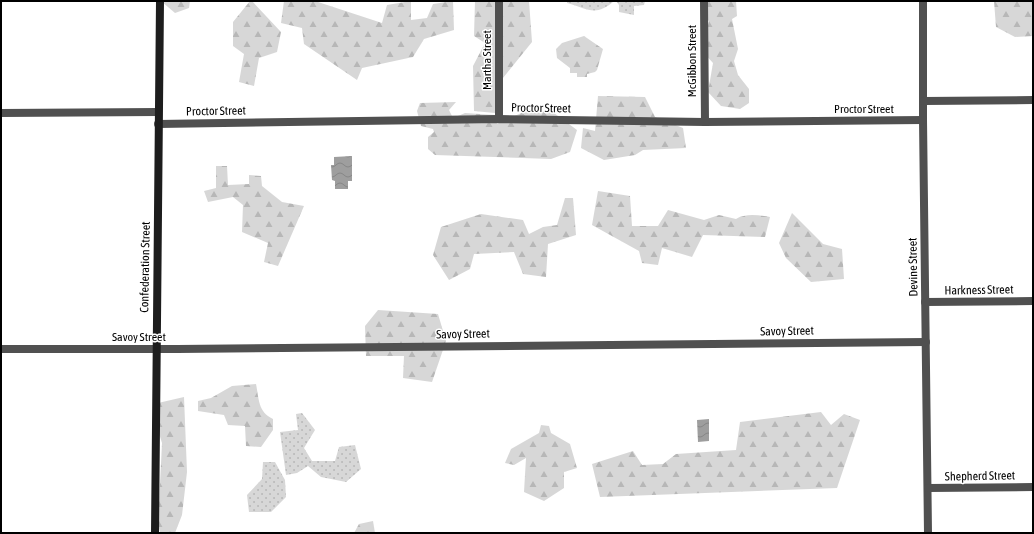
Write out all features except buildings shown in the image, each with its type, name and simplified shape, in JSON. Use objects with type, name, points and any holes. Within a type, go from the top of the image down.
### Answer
[{"type":"main road","name":"Confederation Street","points":[[155,533],[160,1]]},
{"type":"street","name":"Martha Street","points":[[499,1],[499,119]]},
{"type":"street","name":"McGibbon Street","points":[[704,1],[705,122]]},
{"type":"street","name":"Devine Street","points":[[923,1],[928,533]]},
{"type":"street","points":[[924,102],[1033,100]]},
{"type":"street","points":[[1,113],[158,112]]},
{"type":"street","name":"Proctor Street","points":[[158,124],[499,119],[705,122],[923,120]]},
{"type":"street","name":"Harkness Street","points":[[925,302],[1033,301]]},
{"type":"street","name":"Savoy Street","points":[[1,349],[926,342]]},
{"type":"street","name":"Shepherd Street","points":[[928,488],[1033,487]]},
{"type":"green space","points":[[161,1],[190,1],[189,8],[175,13]]},
{"type":"green space","points":[[250,1],[252,1],[281,32],[277,52],[259,58],[254,86],[239,82],[244,54],[233,46],[233,22]]},
{"type":"green space","points":[[284,1],[315,1],[382,23],[387,5],[411,1],[411,20],[427,18],[433,4],[453,1],[454,30],[424,39],[413,57],[362,68],[357,80],[304,44],[302,28],[281,23]]},
{"type":"green space","points":[[475,1],[529,1],[532,42],[503,78],[495,113],[474,111],[473,66],[485,43],[474,36]]},
{"type":"green space","points":[[567,1],[614,1],[602,9],[592,10],[567,3]]},
{"type":"green space","points":[[616,1],[645,1],[644,5],[634,6],[634,15],[619,12],[619,5]]},
{"type":"green space","points":[[701,1],[736,1],[737,16],[732,19],[738,49],[734,61],[738,75],[749,89],[749,103],[740,109],[721,106],[708,92],[713,63],[702,51],[709,21],[701,14]]},
{"type":"green space","points":[[994,1],[1033,1],[1033,36],[1015,37],[996,27]]},
{"type":"green space","points":[[584,36],[603,49],[597,70],[587,74],[587,77],[577,77],[577,73],[570,73],[570,68],[557,58],[556,49],[562,43]]},
{"type":"green space","points":[[598,96],[645,97],[655,117],[683,128],[686,148],[643,150],[635,155],[604,160],[581,148],[583,128],[595,131]]},
{"type":"green space","points":[[456,102],[449,110],[452,116],[458,116],[465,113],[495,115],[497,124],[530,109],[554,113],[577,130],[570,152],[551,159],[435,155],[428,149],[428,137],[434,132],[433,129],[421,126],[417,111],[420,103]]},
{"type":"green space","points":[[216,166],[227,166],[228,185],[249,184],[249,175],[261,176],[262,186],[282,202],[304,206],[278,266],[264,262],[268,243],[242,232],[243,205],[233,197],[208,202],[204,191],[216,188]]},
{"type":"green space","points":[[598,191],[630,196],[632,226],[658,226],[668,210],[704,220],[719,215],[736,219],[748,215],[770,217],[765,237],[703,235],[692,257],[662,248],[658,265],[642,263],[639,251],[592,225]]},
{"type":"green space","points":[[565,198],[573,198],[576,235],[548,244],[546,277],[523,274],[514,252],[474,254],[470,269],[449,280],[433,255],[441,227],[481,214],[523,220],[529,234],[543,227],[557,225]]},
{"type":"green space","points":[[792,213],[823,244],[842,249],[844,279],[811,282],[786,258],[779,243]]},
{"type":"green space","points":[[378,310],[438,314],[446,341],[432,382],[403,378],[404,356],[366,356],[365,326]]},
{"type":"green space","points":[[256,384],[262,409],[264,413],[273,419],[273,430],[261,447],[246,446],[245,426],[228,425],[224,415],[198,411],[198,401],[211,398],[232,386]]},
{"type":"green space","points":[[184,397],[187,472],[182,515],[175,533],[160,532],[158,525],[162,443],[157,427],[158,403]]},
{"type":"green space","points":[[821,412],[831,425],[844,414],[860,420],[837,488],[600,497],[592,464],[633,451],[642,465],[663,464],[676,454],[736,450],[740,422]]},
{"type":"green space","points":[[302,413],[315,430],[304,448],[312,461],[335,461],[339,447],[355,445],[361,469],[346,482],[321,477],[308,466],[297,473],[286,475],[280,432],[298,430],[296,414]]},
{"type":"green space","points":[[541,425],[549,426],[551,433],[570,444],[577,468],[564,472],[564,488],[544,501],[524,492],[526,458],[514,465],[505,463],[511,449],[539,433]]},
{"type":"green space","points":[[263,462],[275,462],[285,480],[286,497],[271,512],[249,512],[247,495],[262,479]]},
{"type":"green space","points":[[373,521],[375,533],[354,533],[359,524]]},
{"type":"water","points":[[352,156],[352,181],[348,181],[348,189],[335,189],[335,181],[332,180],[331,165],[334,165],[334,157]]},
{"type":"water","points":[[709,419],[709,441],[698,442],[697,420]]}]
